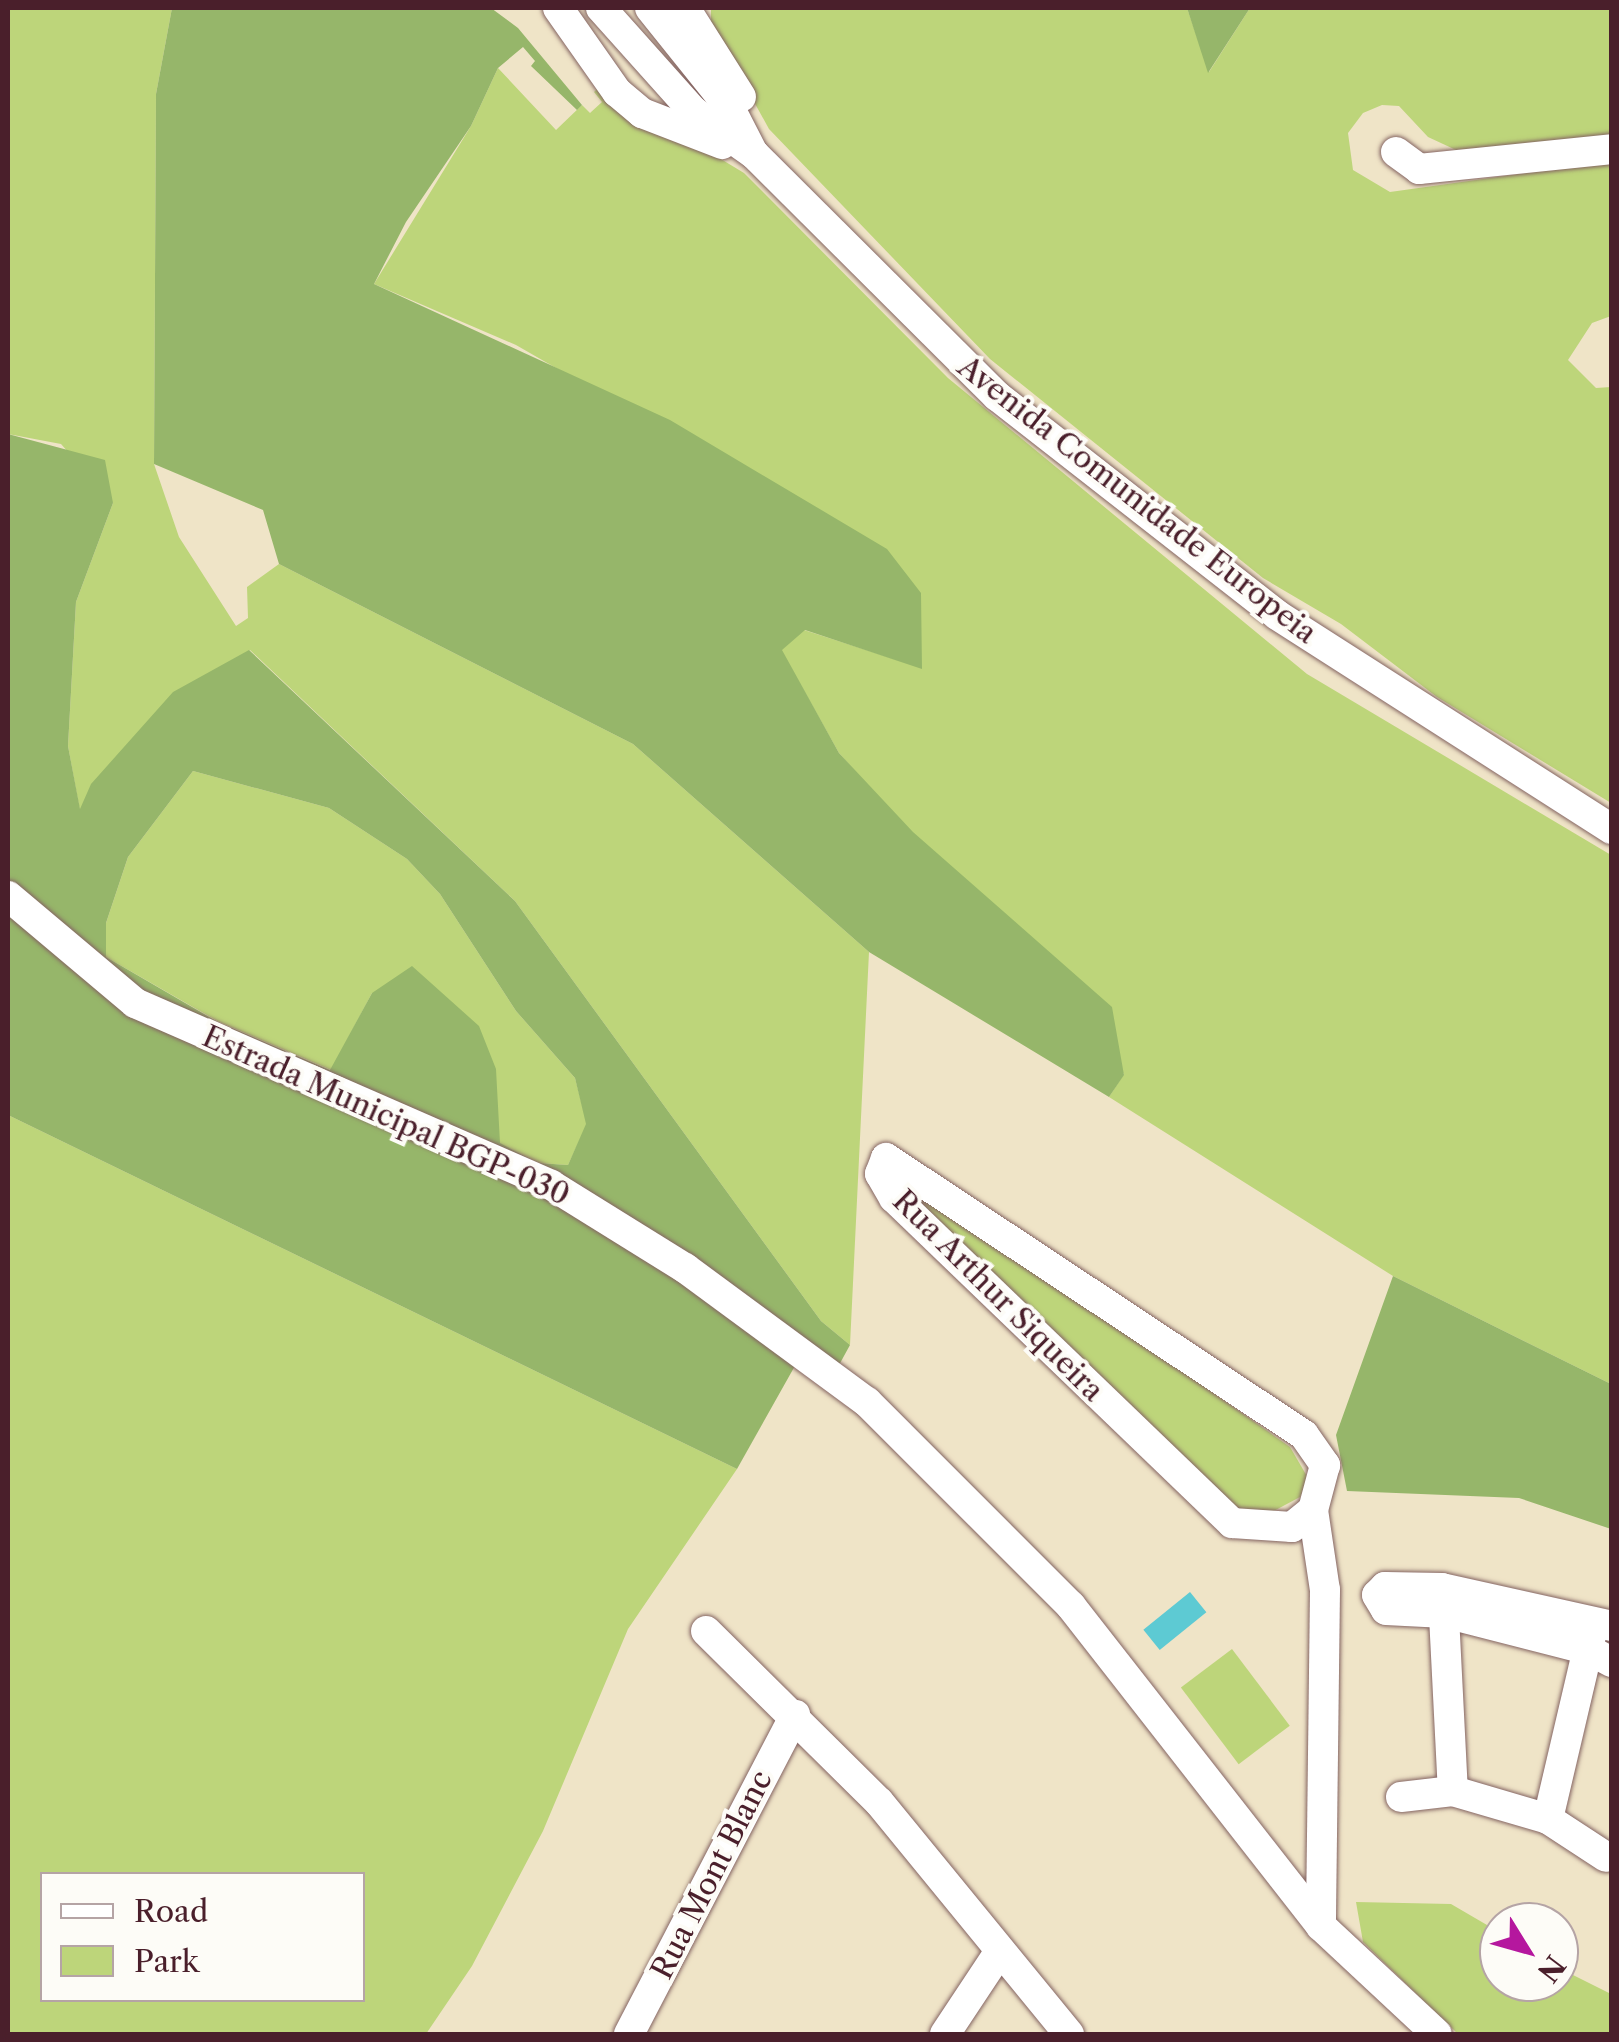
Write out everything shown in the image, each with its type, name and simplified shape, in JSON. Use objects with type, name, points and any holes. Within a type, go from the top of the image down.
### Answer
[{"type":"street","name":"Avenida Comunidade Europeia","points":[[601,8],[684,120]]},
{"type":"street","name":"Avenida Comunidade Europeia","points":[[650,8],[730,108],[754,154],[997,396],[1174,538],[1330,651],[1612,830]]},
{"type":"street","points":[[685,8],[760,129],[754,154]]},
{"type":"street","name":"Avenida Comunidade Europeia","points":[[568,14],[617,92],[642,113],[684,120],[754,154]]},
{"type":"street","points":[[684,120],[711,102],[730,108]]},
{"type":"street","points":[[1396,152],[1419,169],[1612,148]]},
{"type":"street","name":"Estrada Municipal BGP-030","points":[[8,896],[135,1003],[551,1185],[685,1268],[867,1402],[1071,1606],[1321,1926]]},
{"type":"street","name":"Rua Arthur Siqueira","points":[[1313,1510],[1292,1527],[1232,1523],[894,1198],[882,1164],[886,1158],[1304,1434],[1325,1464],[1313,1510],[1325,1590],[1321,1926]]},
{"type":"street","points":[[1453,1791],[1444,1601],[1601,1640],[1548,1819]]},
{"type":"street","points":[[706,1631],[795,1715],[878,1802],[998,1954],[1069,2034]]},
{"type":"street","name":"Rua Mont Blanc","points":[[630,2034],[795,1715]]},
{"type":"street","points":[[1401,1797],[1453,1791],[1548,1819],[1606,1858]]},
{"type":"street","points":[[1321,1926],[1437,2034]]},
{"type":"street","points":[[944,2034],[998,1954]]},
{"type":"green space","points":[[8,8],[172,8],[156,94],[154,464],[179,537],[236,626],[248,618],[247,587],[279,564],[633,744],[869,952],[850,1345],[821,1321],[515,901],[250,650],[80,811],[68,746],[76,602],[113,503],[61,444],[8,434]]},
{"type":"green space","points":[[172,8],[491,8],[518,28],[582,105],[577,110],[531,66],[535,61],[523,47],[498,68],[471,126],[406,222],[374,284],[670,420],[887,549],[921,593],[922,669],[805,630],[782,650],[839,753],[913,832],[1112,1007],[1124,1075],[1109,1097],[869,952],[633,744],[279,564],[263,510],[154,464],[156,94]]},
{"type":"green space","points":[[711,8],[1187,8],[1209,72],[1250,8],[1611,8],[1611,137],[1456,150],[1428,137],[1399,106],[1382,105],[1363,113],[1348,133],[1353,170],[1390,192],[1611,161],[1611,316],[1592,323],[1568,360],[1596,388],[1611,387],[1611,803],[1437,697],[1341,624],[1263,578],[990,359],[769,129],[711,24]]},
{"type":"green space","points":[[1187,8],[1250,8],[1208,73]]},
{"type":"green space","points":[[498,68],[556,130],[582,105],[590,113],[602,102],[594,92],[600,86],[744,173],[948,378],[1307,674],[1611,855],[1611,1384],[1393,1276],[1109,1097],[1124,1074],[839,753],[781,650],[804,630],[922,668],[596,391],[516,345],[374,284],[471,126]]},
{"type":"green space","points":[[8,434],[105,460],[113,503],[76,602],[68,746],[80,809],[91,784],[173,692],[249,650],[515,901],[821,1321],[850,1345],[827,1387],[796,1364],[737,1469],[8,1115]],"holes":[[[193,771],[329,808],[407,859],[440,894],[516,1011],[575,1078],[586,1124],[568,1165],[538,1163],[500,1143],[496,1069],[479,1026],[412,966],[372,993],[330,1070],[218,1022],[106,957],[106,923],[128,857]]]},
{"type":"green space","points":[[193,771],[329,808],[407,859],[440,894],[516,1011],[575,1078],[587,1124],[568,1165],[538,1163],[499,1143],[372,993],[331,1070],[219,1022],[106,957],[106,923],[128,857]]},
{"type":"green space","points":[[8,1115],[737,1469],[628,1629],[543,1831],[472,1966],[426,2034],[8,2034]]},
{"type":"green space","points":[[921,1188],[1290,1447],[1308,1478],[1300,1497],[1270,1513],[1229,1508],[912,1195],[911,1189]]},
{"type":"green space","points":[[1393,1276],[1611,1384],[1611,1529],[1519,1498],[1347,1491],[1336,1435]]},
{"type":"green space","points":[[1232,1649],[1290,1726],[1239,1764],[1181,1688]]},
{"type":"green space","points":[[1356,1902],[1451,1904],[1479,1920],[1479,2002],[1579,2002],[1579,1978],[1611,1994],[1611,2034],[1458,2034],[1363,1942]]},
{"type":"water","points":[[1190,1592],[1206,1612],[1160,1650],[1143,1630]]}]
